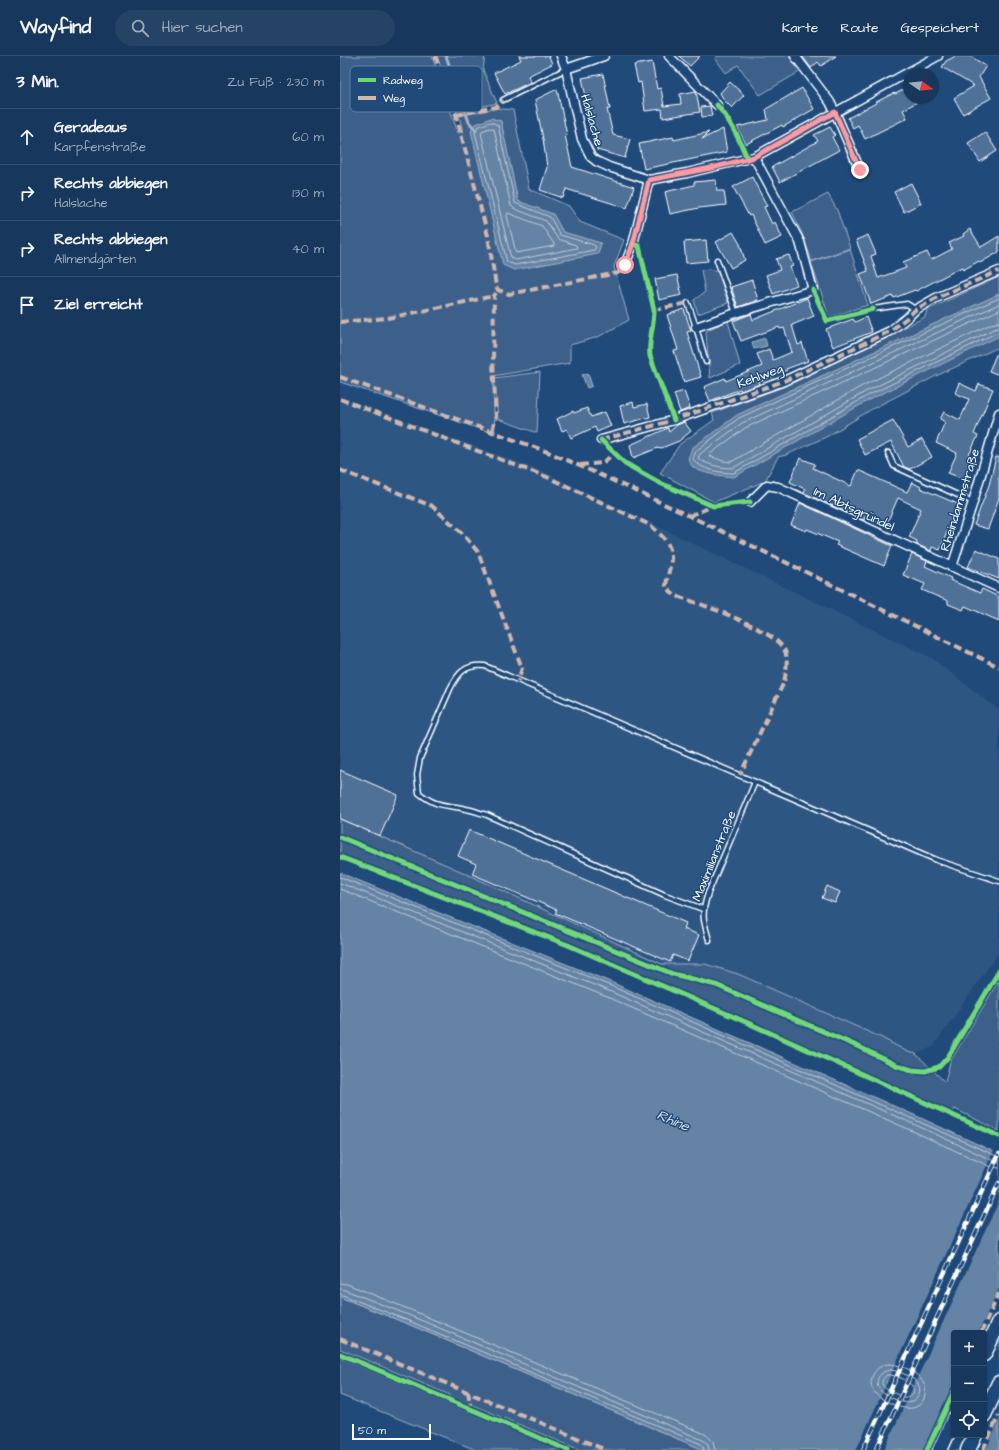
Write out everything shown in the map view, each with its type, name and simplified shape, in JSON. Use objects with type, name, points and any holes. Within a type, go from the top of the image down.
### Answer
[{"type":"highway","points":[[987,1348],[999,1322]]},
{"type":"highway","points":[[987,1409],[999,1383]]},
{"type":"highway","points":[[940,1450],[951,1426]]},
{"type":"highway","points":[[968,1450],[974,1438]]},
{"type":"street","name":"Halslache","points":[[561,56],[566,69],[582,140],[591,157],[609,167],[649,180],[702,170],[754,157],[938,56]]},
{"type":"street","points":[[566,69],[604,56]]},
{"type":"street","points":[[669,56],[716,105]]},
{"type":"street","points":[[795,56],[830,102],[860,170]]},
{"type":"street","points":[[696,327],[736,313],[813,290],[800,242],[754,157]]},
{"type":"street","points":[[625,265],[633,244],[649,180]]},
{"type":"street","name":"Kehlweg","points":[[601,440],[674,420],[784,381],[890,331],[908,318],[915,310],[936,298],[999,271]]},
{"type":"street","name":"Rheindammstraße","points":[[999,413],[952,567],[999,588]]},
{"type":"street","name":"Im Abtsgründel","points":[[750,502],[767,485],[778,487],[952,567]]},
{"type":"lane","points":[[503,100],[566,69]]},
{"type":"lane","points":[[717,260],[736,313]]},
{"type":"lane","points":[[688,303],[706,362]]},
{"type":"lane","points":[[873,309],[907,304],[915,310]]},
{"type":"lane","points":[[888,453],[894,466],[973,502]]},
{"type":"lane","points":[[703,909],[665,895],[487,815],[429,801],[420,793],[417,775],[420,758],[456,678],[468,667],[477,665],[484,666],[939,861],[999,881]]},
{"type":"lane","name":"Maximilianstraße","points":[[709,940],[704,922],[703,909],[708,893],[755,782]]},
{"type":"lane","points":[[340,1354],[568,1450]]},
{"type":"shaded area","points":[[340,56],[432,56],[435,66],[350,66],[350,112],[451,112],[458,133],[463,132],[459,116],[495,108],[513,110],[529,189],[569,206],[580,222],[624,240],[614,267],[629,320],[598,337],[570,345],[570,363],[493,376],[495,434],[340,382]]},
{"type":"shaded area","points":[[437,56],[485,56],[483,70],[497,103],[482,106],[482,66],[440,66]]},
{"type":"shaded area","points":[[718,56],[789,56],[801,71],[760,95],[738,65],[726,73],[715,58]]},
{"type":"shaded area","points":[[828,194],[837,210],[850,248],[812,261],[792,212]]},
{"type":"shaded area","points":[[850,249],[868,305],[829,317],[811,262]]},
{"type":"shaded area","points":[[709,269],[718,271],[728,303],[698,314],[694,300],[705,292],[701,270]]},
{"type":"shaded area","points":[[999,277],[999,347],[936,376],[872,409],[828,436],[786,455],[778,457],[765,481],[714,502],[660,473],[680,444],[714,420],[712,413],[791,384],[925,317],[927,310]]},
{"type":"shaded area","points":[[728,321],[740,365],[710,378],[706,333],[707,330]]},
{"type":"shaded area","points":[[540,372],[537,433],[498,419],[494,378]]},
{"type":"shaded area","points":[[340,397],[540,470],[932,658],[999,710],[999,952],[933,1047],[916,1054],[908,1052],[880,1037],[738,975],[705,964],[662,964],[458,870],[340,819]]},
{"type":"shaded area","points":[[340,819],[458,870],[662,964],[705,964],[738,974],[880,1037],[908,1052],[916,1054],[945,1082],[950,1062],[999,980],[999,1131],[955,1109],[953,1112],[749,1020],[568,945],[340,857]]},
{"type":"shaded area","points":[[340,1297],[408,1324],[704,1450],[580,1450],[450,1397],[450,1395],[340,1349]]},
{"type":"shaded area","points":[[340,1358],[560,1450],[476,1450],[340,1395]]},
{"type":"water","points":[[491,118],[501,121],[518,201],[553,214],[563,232],[601,243],[598,254],[514,270],[503,265],[471,131],[476,124]]},
{"type":"water","points":[[999,294],[999,336],[869,400],[734,477],[701,471],[693,467],[689,462],[688,459],[692,448],[737,415]]},
{"type":"water","points":[[765,338],[767,346],[754,349],[752,342]]},
{"type":"water","points":[[588,373],[592,386],[587,388],[582,375]]},
{"type":"water","name":"Rhine","points":[[340,873],[613,983],[912,1114],[999,1154],[999,1450],[704,1450],[408,1324],[340,1297]],"holes":[[[890,1379],[908,1387],[909,1393],[887,1385],[886,1382]]]},
{"type":"pier","points":[[994,1150],[999,1152],[999,1201],[884,1450],[856,1450]],"holes":[[[889,1381],[907,1388],[908,1391],[906,1392],[888,1383]]]},
{"type":"pier","points":[[999,1288],[999,1421],[986,1450],[925,1450],[951,1393],[951,1438],[987,1438],[987,1330],[979,1330]]},
{"type":"building","points":[[519,56],[549,56],[552,64],[528,76],[531,82],[505,94],[494,73],[521,60]]},
{"type":"building","points":[[679,56],[700,56],[690,66]]},
{"type":"building","points":[[802,56],[836,56],[821,66],[818,62],[811,68]]},
{"type":"building","points":[[956,56],[970,56],[986,66],[979,77],[991,98],[963,114],[954,98],[974,86],[942,67],[946,61]]},
{"type":"building","points":[[652,62],[657,89],[661,88],[664,106],[681,104],[680,94],[696,91],[700,112],[663,118],[662,109],[645,111],[641,82],[638,83],[634,65]]},
{"type":"building","points":[[603,74],[610,109],[607,109],[613,135],[630,139],[625,158],[597,150],[582,78]]},
{"type":"building","points":[[730,82],[744,95],[732,108],[724,100],[720,93]]},
{"type":"building","points":[[802,88],[814,109],[783,127],[782,125],[746,144],[737,127],[768,120],[766,109]]},
{"type":"building","points":[[557,89],[572,167],[634,187],[627,208],[566,189],[563,198],[540,190],[547,167],[535,100]]},
{"type":"building","points":[[903,90],[903,104],[914,104],[903,110],[907,118],[865,139],[858,125],[853,128],[848,118],[876,102],[894,93],[895,94]]},
{"type":"building","points":[[710,106],[712,116],[702,117],[701,107]]},
{"type":"building","points":[[830,127],[835,135],[832,137],[839,150],[780,182],[772,167],[818,141],[814,135]]},
{"type":"building","points":[[723,129],[727,152],[644,169],[639,144],[673,137],[674,140],[709,132],[702,139]]},
{"type":"building","points":[[985,132],[997,151],[980,162],[968,143]]},
{"type":"building","points":[[752,177],[767,206],[764,207],[772,224],[775,222],[782,237],[765,245],[751,215],[749,216],[733,187]]},
{"type":"building","points":[[716,180],[717,191],[724,191],[726,205],[699,208],[670,214],[665,192],[694,185],[694,182]]},
{"type":"building","points":[[911,183],[921,203],[904,212],[894,192]]},
{"type":"building","points":[[970,229],[981,247],[999,236],[999,252],[980,263],[979,261],[963,270],[962,267],[916,291],[915,290],[894,298],[893,296],[871,304],[860,274],[868,271],[856,240],[868,235],[876,254],[871,256],[878,278],[906,268],[903,262],[927,252],[931,260],[952,249],[949,243],[964,236],[963,234]]},
{"type":"building","points":[[733,232],[740,244],[745,260],[731,268],[716,242]]},
{"type":"building","points":[[706,240],[708,261],[686,263],[684,242]]},
{"type":"building","points":[[789,255],[793,266],[790,267],[797,285],[773,294],[766,275],[780,270],[776,259]]},
{"type":"building","points":[[677,275],[682,295],[659,300],[655,279]]},
{"type":"building","points":[[752,280],[758,300],[738,307],[731,287]]},
{"type":"building","points":[[807,298],[814,316],[792,325],[798,345],[802,343],[808,361],[786,369],[787,370],[759,382],[760,384],[741,391],[740,389],[710,401],[704,387],[725,378],[726,381],[762,366],[757,354],[769,349],[773,360],[792,352],[784,328],[780,329],[779,327],[741,341],[733,321],[751,314],[753,320]]},
{"type":"building","points":[[684,309],[691,331],[687,332],[701,377],[684,382],[674,351],[678,350],[667,315]]},
{"type":"building","points":[[866,317],[872,332],[833,347],[826,329],[853,319],[855,322]]},
{"type":"building","points":[[999,348],[999,375],[989,371]]},
{"type":"building","points":[[959,383],[976,391],[979,384],[993,389],[974,434],[978,436],[968,457],[972,459],[964,479],[948,473],[957,453],[936,443],[945,422],[940,419],[944,412],[960,420],[969,399],[955,393]]},
{"type":"building","points":[[684,391],[690,408],[680,412],[674,394]]},
{"type":"building","points":[[633,402],[634,407],[647,404],[650,417],[624,424],[620,406]]},
{"type":"building","points":[[587,408],[591,417],[605,412],[611,426],[597,432],[595,427],[571,438],[567,429],[562,431],[557,419],[573,411],[574,413]]},
{"type":"building","points":[[893,420],[908,447],[922,439],[932,457],[910,469],[904,467],[891,442],[865,455],[857,439]]},
{"type":"building","points":[[684,422],[691,431],[679,441],[633,458],[630,445],[668,428],[669,432],[677,425]]},
{"type":"building","points":[[996,457],[999,457],[999,498],[988,529],[974,525],[989,485]]},
{"type":"building","points":[[800,458],[815,464],[813,468],[851,486],[858,470],[907,492],[912,482],[921,487],[920,488],[958,504],[940,550],[932,547],[931,551],[916,544],[917,541],[909,537],[921,509],[898,498],[886,525],[865,517],[864,520],[804,493],[805,489],[790,482]]},
{"type":"building","points":[[800,503],[892,546],[884,566],[836,545],[838,542],[807,529],[806,531],[791,525]]},
{"type":"building","points":[[976,549],[999,559],[999,579],[968,567]]},
{"type":"building","points":[[912,554],[927,561],[925,566],[951,578],[950,580],[980,593],[982,589],[999,597],[999,621],[965,606],[963,610],[948,604],[948,601],[922,590],[925,584],[903,575]]},
{"type":"building","points":[[340,770],[398,795],[380,836],[340,819]]},
{"type":"building","points":[[469,830],[686,923],[684,929],[699,935],[688,961],[673,955],[670,962],[555,913],[557,910],[472,874],[476,864],[458,856]]},
{"type":"building","points":[[827,886],[840,892],[835,903],[822,898]]},
{"type":"waterway","points":[[446,56],[449,66]]},
{"type":"waterway","points":[[466,112],[469,122],[476,130]]},
{"type":"railway","points":[[863,1450],[999,1154]]},
{"type":"railway","points":[[876,1450],[999,1183]]},
{"type":"marked path","points":[[435,56],[439,66]]},
{"type":"marked path","points":[[482,110],[496,107],[503,100]]},
{"type":"marked path","points":[[455,112],[488,236],[496,286],[498,290],[509,294],[618,273],[625,265]]},
{"type":"marked path","points":[[456,115],[471,112]]},
{"type":"marked path","points":[[601,440],[674,420],[784,381],[890,331],[915,310],[936,298],[999,271]]},
{"type":"marked path","points":[[492,431],[496,416],[493,362],[494,296],[496,293]]},
{"type":"marked path","points":[[340,322],[388,318],[494,296]]},
{"type":"marked path","points":[[654,310],[688,303]]},
{"type":"marked path","points":[[340,377],[548,452],[605,477],[831,584],[999,667]]},
{"type":"marked path","points":[[340,399],[547,477],[650,525],[665,539],[670,548],[671,561],[666,586],[674,595],[734,617],[765,633],[776,641],[786,652],[787,665],[784,682],[740,775]]},
{"type":"marked path","points":[[580,465],[603,463],[614,453]]},
{"type":"marked path","points":[[340,470],[432,506],[461,532],[478,552],[522,668],[518,681]]},
{"type":"marked path","points":[[689,516],[713,506]]},
{"type":"marked path","points":[[982,1330],[999,1293]]},
{"type":"marked path","points":[[340,1339],[606,1450]]},
{"type":"marked path","points":[[468,1391],[470,1404],[469,1408]]},
{"type":"marked path","points":[[983,1450],[999,1415]]},
{"type":"cycle path","points":[[717,105],[734,130],[747,158]]},
{"type":"cycle path","points":[[633,244],[639,246],[654,310],[650,356],[674,420]]},
{"type":"cycle path","points":[[813,290],[827,321],[873,309]]},
{"type":"cycle path","points":[[601,440],[625,463],[635,469],[660,483],[713,506],[750,502]]},
{"type":"cycle path","points":[[340,837],[673,974],[716,985],[859,1047],[896,1065],[912,1070],[925,1071],[939,1067],[948,1057],[999,971]]},
{"type":"cycle path","points":[[340,857],[568,945],[748,1023],[999,1136]]},
{"type":"cycle path","points":[[340,1354],[568,1450]]},
{"type":"cycle path","points":[[927,1450],[951,1398]]},
{"type":"route","points":[[625,265],[633,244],[649,180],[716,167],[754,157],[835,112],[860,170]]}]
